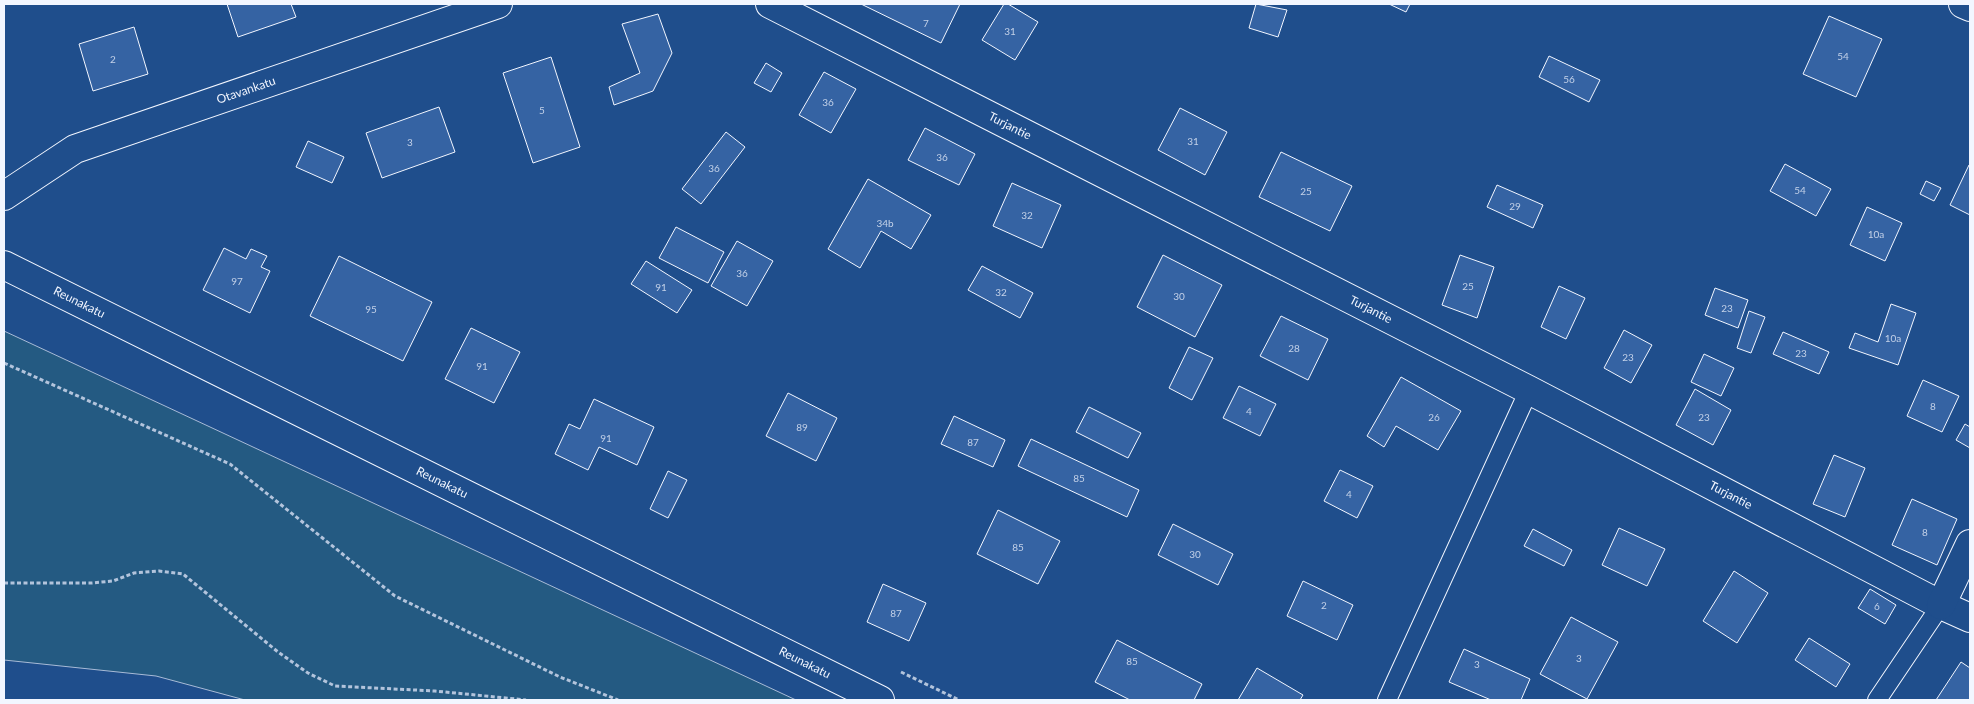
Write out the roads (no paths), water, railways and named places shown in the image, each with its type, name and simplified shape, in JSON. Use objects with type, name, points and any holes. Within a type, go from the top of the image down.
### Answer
[{"type":"street","name":"Otavankatu","points":[[4,196],[75,149],[498,4]]},
{"type":"street","name":"Turjantie","points":[[770,4],[1529,390],[1941,605],[1970,618]]},
{"type":"street","points":[[1963,4],[1970,7]]},
{"type":"street","name":"Reunakatu","points":[[4,265],[880,700]]},
{"type":"street","points":[[1941,605],[1970,544]]},
{"type":"lane","points":[[1387,700],[1529,390]]},
{"type":"lane","points":[[1878,700],[1941,605]]}]
